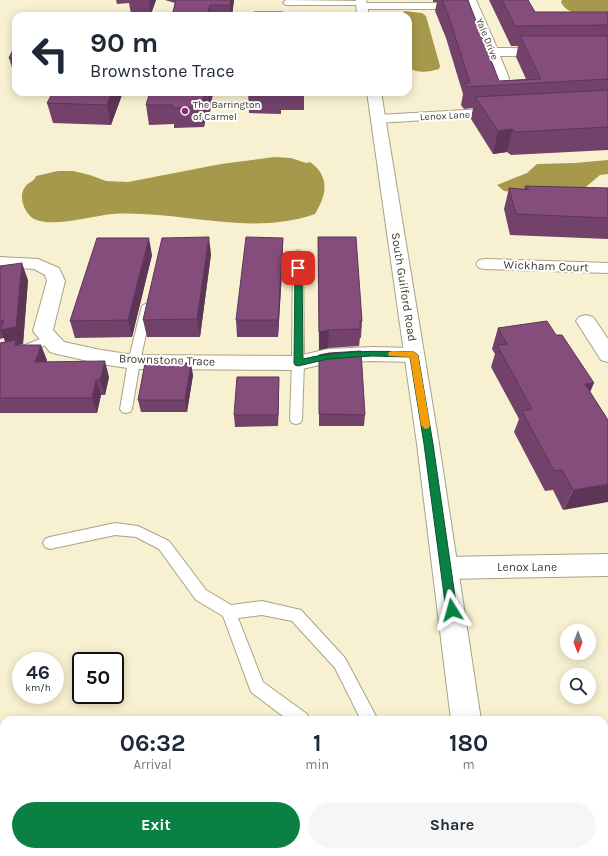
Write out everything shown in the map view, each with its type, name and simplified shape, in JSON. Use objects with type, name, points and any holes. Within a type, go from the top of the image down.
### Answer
[{"type":"street","points":[[362,6],[473,3]]},
{"type":"street","name":"Yale Drive","points":[[473,3],[503,78]]},
{"type":"street","points":[[493,52],[608,51]]},
{"type":"street","name":"South Guilford Road","points":[[375,96],[446,568],[465,716]]},
{"type":"street","name":"Lenox Lane","points":[[378,119],[515,112]]},
{"type":"street","points":[[0,262],[38,264],[53,272],[56,281],[44,331],[50,339]]},
{"type":"street","name":"Wickham Court","points":[[485,264],[608,268]]},
{"type":"street","points":[[586,322],[608,355]]},
{"type":"street","name":"Brownstone Trace","points":[[50,339],[57,347],[101,357],[134,362],[298,363],[328,356],[372,354],[414,355]]},
{"type":"street","name":"Lenox Lane","points":[[446,568],[608,565]]},
{"type":"lane","points":[[289,0],[286,3],[362,6]]},
{"type":"lane","points":[[296,420],[298,363],[298,253]]},
{"type":"lane","points":[[126,409],[134,362],[150,292]]},
{"type":"lane","points":[[0,354],[27,348],[50,339]]},
{"type":"lane","points":[[50,543],[115,529],[138,532],[164,545],[201,595],[229,612],[262,608],[296,615],[340,663],[368,716]]},
{"type":"lane","points":[[229,612],[257,687],[296,716]]},
{"type":"shaded area","points":[[562,0],[608,0],[608,15],[575,13],[564,7],[561,2]]},
{"type":"shaded area","points":[[405,11],[422,13],[426,16],[440,66],[439,69],[419,72],[412,69],[412,12],[403,12]]},
{"type":"shaded area","points":[[274,157],[291,158],[306,163],[310,162],[317,168],[323,179],[324,191],[321,203],[315,214],[290,220],[265,223],[240,223],[138,214],[112,214],[72,221],[51,222],[34,219],[30,216],[25,209],[22,199],[25,187],[34,180],[36,176],[58,171],[73,171],[106,181],[128,182],[221,164]]},
{"type":"shaded area","points":[[608,160],[608,174],[600,175],[581,191],[540,195],[504,191],[497,185],[527,173],[537,164]]},
{"type":"building","points":[[176,0],[231,0],[230,5],[210,5],[208,12],[173,12]]},
{"type":"building","points":[[442,0],[468,0],[499,81],[541,79],[520,36],[608,36],[608,79],[467,87],[465,83],[470,83]]},
{"type":"building","points":[[502,0],[528,0],[535,12],[608,12],[608,25],[515,26]]},
{"type":"building","points":[[608,90],[608,127],[516,132],[512,129],[498,131],[475,97]]},
{"type":"building","points":[[51,96],[110,96],[107,105],[47,103]]},
{"type":"building","points":[[149,96],[204,96],[202,107],[172,108],[173,105],[146,105]]},
{"type":"building","points":[[525,186],[608,188],[608,218],[516,214],[509,188],[529,190]]},
{"type":"building","points":[[209,237],[197,319],[143,320],[162,238]]},
{"type":"building","points":[[246,237],[283,238],[278,320],[236,320]]},
{"type":"building","points":[[318,237],[356,237],[362,321],[360,321],[360,329],[329,330],[319,332]]},
{"type":"building","points":[[97,238],[149,238],[128,320],[70,321]]},
{"type":"building","points":[[22,263],[16,327],[0,330],[4,320],[0,321],[0,266]]},
{"type":"building","points":[[547,321],[556,335],[562,335],[594,383],[585,384],[608,420],[608,484],[573,490],[562,470],[554,471],[522,411],[532,409],[497,345],[507,344],[498,328]]},
{"type":"building","points":[[16,340],[15,345],[41,345],[35,362],[105,361],[100,380],[96,380],[92,398],[0,398],[0,343]]},
{"type":"building","points":[[361,351],[365,415],[319,414],[319,355]]},
{"type":"building","points":[[145,363],[191,363],[185,400],[138,400]]},
{"type":"building","points":[[237,377],[279,377],[278,415],[234,415]]},
{"type":"slow traffic","points":[[392,354],[414,355],[425,425]]},
{"type":"place","name":"The Barrington of Carmel","points":[[185,111]]},
{"type":"route","points":[[298,268],[298,363],[328,356],[372,354],[414,355],[452,610]]}]
